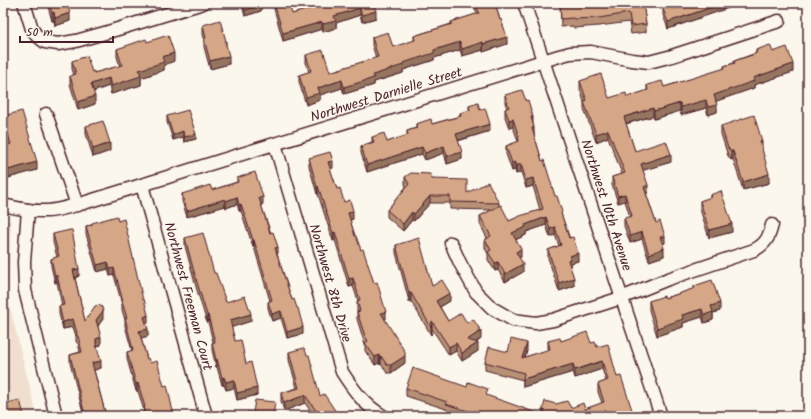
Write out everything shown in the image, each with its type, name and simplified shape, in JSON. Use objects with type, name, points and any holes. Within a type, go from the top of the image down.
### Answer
[{"type":"street","points":[[24,3],[32,29],[40,39],[45,42],[58,44],[76,41],[203,3]]},
{"type":"street","name":"Northwest 10th Avenue","points":[[524,3],[661,416]]},
{"type":"street","name":"Northwest Darnielle Street","points":[[3,205],[45,212],[77,205],[570,53],[586,52],[649,62],[779,21]]},
{"type":"street","points":[[46,114],[77,205]]},
{"type":"street","name":"Northwest 8th Drive","points":[[275,144],[342,372],[356,394],[372,410],[382,416]]},
{"type":"street","name":"Northwest Freeman Court","points":[[142,185],[206,416]]},
{"type":"street","points":[[28,210],[24,262],[25,290],[56,416]]},
{"type":"street","points":[[451,243],[476,292],[492,308],[513,320],[536,323],[553,320],[622,298],[668,279],[754,250],[765,244],[772,225]]},
{"type":"shaded area","points":[[3,219],[11,222],[8,295],[10,308],[37,416],[3,416]]},
{"type":"building","points":[[49,3],[67,3],[70,13],[55,18],[54,12],[52,13]]},
{"type":"building","points":[[243,3],[261,3],[261,5],[245,10]]},
{"type":"building","points":[[274,3],[289,3],[292,14],[319,6],[318,3],[373,3],[376,11],[362,15],[360,8],[334,16],[336,21],[323,24],[322,22],[283,33]]},
{"type":"building","points":[[476,3],[495,3],[507,37],[483,44],[483,42],[462,49],[460,42],[434,50],[434,53],[373,75],[374,78],[344,87],[342,80],[318,88],[320,93],[306,97],[299,75],[311,71],[306,55],[323,50],[330,72],[378,57],[372,37],[388,32],[393,47],[415,40],[414,36],[452,24],[451,22],[479,13]]},
{"type":"building","points":[[560,3],[643,3],[646,24],[631,26],[629,13],[599,18],[561,19]]},
{"type":"building","points":[[666,3],[724,3],[668,22],[663,9],[668,7]]},
{"type":"building","points":[[220,20],[229,56],[210,61],[204,39],[206,38],[203,25]]},
{"type":"building","points":[[168,35],[174,53],[162,57],[164,62],[139,70],[141,76],[111,86],[109,78],[91,84],[95,96],[78,102],[70,76],[76,74],[72,61],[87,56],[92,72],[94,71],[94,73],[122,65],[117,49],[146,39],[147,42]]},
{"type":"building","points":[[770,45],[773,52],[787,47],[793,64],[753,78],[754,81],[714,95],[717,105],[708,107],[706,100],[681,107],[680,103],[654,111],[653,108],[624,117],[635,151],[666,141],[671,154],[641,164],[648,185],[644,187],[656,223],[660,221],[665,236],[660,237],[664,248],[649,254],[642,232],[630,236],[624,218],[632,216],[625,194],[618,196],[612,177],[625,173],[608,130],[596,134],[584,102],[587,101],[580,81],[601,74],[609,98],[626,93],[627,97],[648,90],[647,85],[662,81],[664,87],[725,68],[724,66],[755,54],[757,52],[756,50]]},
{"type":"building","points":[[522,90],[526,101],[528,100],[533,117],[531,117],[534,127],[532,128],[542,161],[544,160],[555,196],[557,196],[569,238],[573,237],[578,253],[570,256],[571,259],[568,260],[574,278],[559,283],[548,250],[561,245],[555,227],[550,229],[546,217],[525,225],[526,227],[512,233],[521,249],[516,252],[523,264],[505,274],[498,262],[495,263],[488,252],[491,250],[485,240],[491,236],[480,216],[501,205],[509,221],[543,209],[533,178],[526,180],[521,164],[516,166],[515,162],[512,163],[506,146],[519,141],[519,137],[513,119],[509,120],[505,109],[509,107],[505,95]]},
{"type":"building","points":[[478,103],[480,110],[485,108],[490,124],[456,134],[462,152],[447,156],[444,146],[425,153],[422,147],[367,165],[361,146],[374,142],[372,137],[384,133],[387,142],[408,135],[407,131],[417,128],[416,124],[431,119],[432,124],[461,116],[460,113],[470,110],[469,106]]},
{"type":"building","points":[[188,110],[196,134],[184,137],[183,131],[173,135],[167,116]]},
{"type":"building","points":[[22,111],[37,162],[8,170],[6,162],[3,163],[3,146],[11,144],[3,116]]},
{"type":"building","points":[[754,115],[762,141],[760,142],[769,174],[743,182],[733,151],[728,148],[721,126]]},
{"type":"building","points":[[103,121],[110,143],[93,149],[86,126]]},
{"type":"building","points":[[330,152],[333,161],[328,162],[337,189],[340,188],[344,202],[350,200],[353,211],[348,213],[355,236],[361,250],[363,249],[374,283],[377,282],[386,312],[381,313],[405,352],[405,356],[391,365],[387,365],[379,355],[375,357],[365,343],[368,341],[357,312],[360,311],[357,301],[360,300],[353,278],[349,279],[335,232],[333,233],[318,186],[317,187],[309,158]]},
{"type":"building","points":[[255,172],[263,197],[259,198],[270,233],[273,232],[278,247],[275,248],[292,300],[294,299],[298,308],[303,327],[287,332],[281,311],[272,314],[268,302],[272,300],[254,240],[237,197],[226,201],[225,199],[187,211],[182,194],[210,185],[212,190],[238,182],[237,178]]},
{"type":"building","points":[[411,173],[430,174],[432,179],[467,180],[467,193],[488,182],[499,203],[450,202],[450,196],[430,196],[414,214],[412,212],[403,224],[387,210],[409,184],[405,177]]},
{"type":"building","points":[[721,191],[732,224],[709,230],[700,201]]},
{"type":"building","points":[[117,216],[118,221],[124,219],[143,300],[144,299],[148,315],[144,317],[148,329],[139,331],[147,359],[148,358],[150,363],[157,361],[164,386],[167,385],[174,416],[145,416],[143,411],[145,410],[145,407],[138,383],[136,384],[127,352],[133,350],[125,318],[127,318],[114,268],[110,269],[108,262],[97,265],[86,226]]},
{"type":"building","points":[[72,230],[79,269],[73,270],[85,321],[95,306],[99,305],[102,307],[103,311],[96,320],[101,337],[96,339],[96,344],[101,361],[92,363],[106,416],[92,416],[91,413],[85,415],[70,355],[82,352],[78,336],[76,335],[77,333],[73,319],[63,322],[59,306],[64,305],[57,275],[55,275],[51,259],[59,256],[53,234]]},
{"type":"building","points":[[203,233],[214,273],[216,273],[226,302],[245,296],[251,314],[230,320],[235,341],[241,340],[246,364],[251,362],[257,388],[237,393],[234,380],[226,382],[224,377],[222,378],[212,343],[215,342],[208,315],[185,238]]},
{"type":"building","points":[[419,238],[432,286],[442,280],[450,293],[436,301],[448,321],[461,313],[467,323],[473,319],[481,331],[467,340],[478,343],[462,353],[456,343],[449,347],[432,321],[431,327],[411,293],[409,293],[396,245]]},
{"type":"building","points":[[712,280],[720,303],[711,306],[713,312],[704,315],[702,309],[682,315],[683,319],[657,328],[649,301],[664,296],[665,298],[675,295],[695,288],[694,286]]},
{"type":"building","points":[[587,332],[591,343],[595,342],[597,347],[608,344],[617,377],[621,376],[632,410],[618,416],[546,416],[543,409],[545,401],[556,404],[567,401],[571,408],[583,403],[585,409],[604,402],[598,384],[608,380],[602,361],[575,370],[573,364],[523,379],[524,373],[485,362],[489,347],[508,352],[511,339],[527,343],[522,358],[550,349],[548,341],[560,338],[561,341]]},
{"type":"building","points":[[304,348],[307,355],[309,355],[320,396],[324,394],[338,415],[342,412],[345,416],[320,416],[305,395],[284,403],[281,393],[299,388],[289,352]]},
{"type":"building","points":[[413,368],[467,387],[468,382],[488,389],[486,395],[537,413],[535,416],[486,416],[446,404],[447,402],[406,388]]},
{"type":"building","points":[[20,400],[24,416],[3,416],[3,404]]},
{"type":"building","points":[[255,400],[275,402],[273,416],[247,416],[247,412],[253,413]]}]
